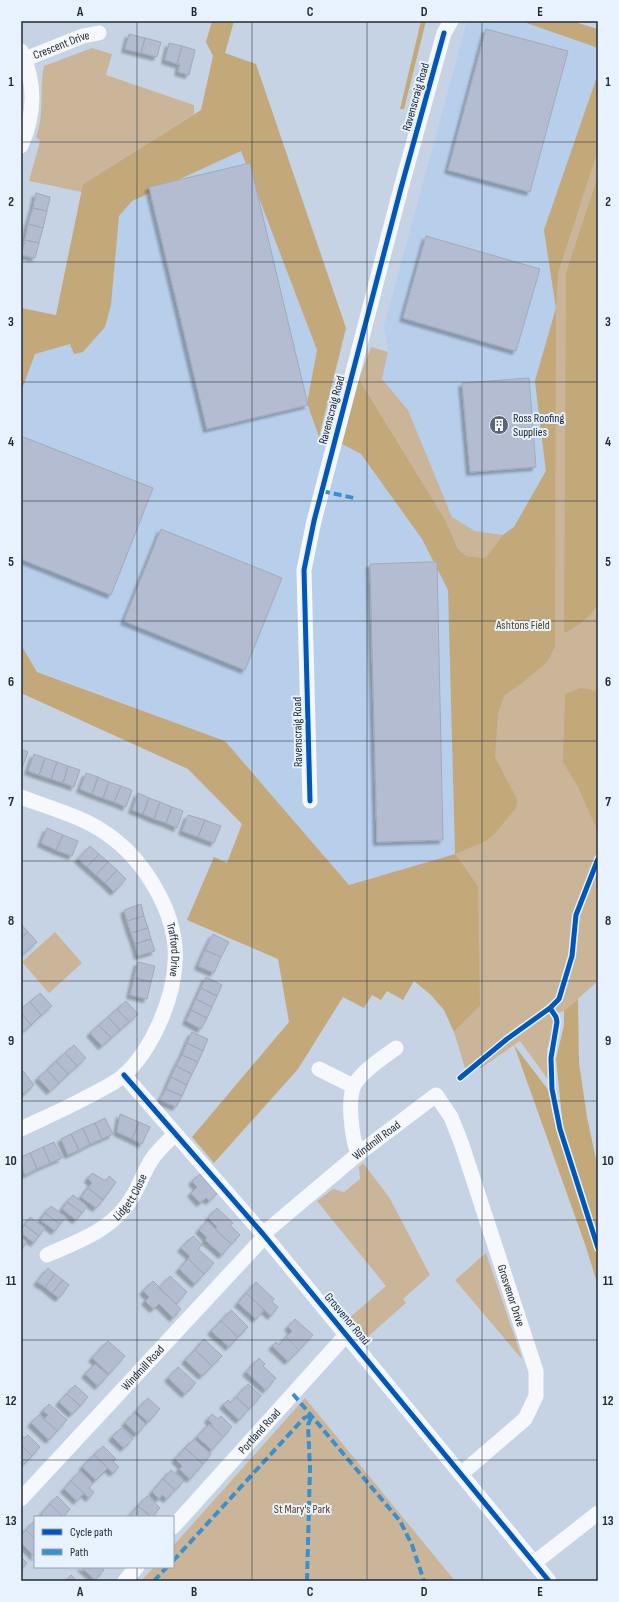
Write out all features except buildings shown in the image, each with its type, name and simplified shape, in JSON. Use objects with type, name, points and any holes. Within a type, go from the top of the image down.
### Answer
[{"type":"street","name":"Ravenscraig Road","points":[[310,801],[304,570],[314,521],[401,188],[446,25]]},
{"type":"street","name":"Crescent Drive","points":[[21,146],[30,120],[32,104],[30,75],[23,55],[83,36],[99,33]]},
{"type":"street","name":"Trafford Drive","points":[[21,797],[92,824],[108,834],[127,851],[149,877],[168,916],[176,961],[173,983],[166,1008],[146,1050],[124,1075],[96,1092],[21,1129]]},
{"type":"street","points":[[358,1154],[353,1141],[352,1129],[351,1094],[353,1086],[361,1077],[398,1047]]},
{"type":"street","points":[[319,1069],[353,1086]]},
{"type":"street","name":"Grosvenor Road","points":[[124,1075],[264,1235],[548,1581]]},
{"type":"street","name":"Windmill Road","points":[[21,1499],[264,1235],[358,1154],[436,1095]]},
{"type":"street","name":"Grosvenor Drive","points":[[436,1095],[451,1117],[462,1145],[536,1371],[537,1384],[536,1396],[525,1419],[461,1474]]},
{"type":"street","name":"Lidgett Close","points":[[47,1255],[73,1250],[114,1220],[134,1194],[151,1160],[175,1134]]},
{"type":"street","name":"Portland Road","points":[[174,1526],[346,1335]]},
{"type":"street","points":[[534,1563],[598,1513]]},
{"type":"street","points":[[124,1581],[136,1568]]},
{"type":"shaded area","points":[[467,21],[521,21],[598,48],[598,74],[544,230],[556,308],[535,381],[546,471],[514,527],[503,535],[475,531],[452,517],[408,410],[382,379],[388,349],[384,326]]},
{"type":"shaded area","points":[[241,151],[317,350],[307,403],[319,437],[342,444],[361,454],[422,539],[448,590],[455,854],[349,885],[225,741],[37,671],[21,645],[21,392],[34,354],[70,344],[105,327],[111,305],[119,216],[132,201]]},
{"type":"green space","points":[[212,21],[234,21],[225,53],[256,64],[346,328],[319,437],[307,403],[317,350],[241,151],[132,201],[119,216],[111,305],[105,327],[83,352],[74,354],[70,344],[35,354],[21,392],[21,308],[56,315],[83,184],[201,110],[213,56],[206,42]]},
{"type":"green space","points":[[421,21],[426,21],[404,109],[400,109]]},
{"type":"green space","points":[[521,21],[571,21],[598,29],[598,48]]},
{"type":"green space","points":[[92,48],[112,54],[106,75],[194,105],[194,114],[83,184],[82,192],[29,181],[40,141],[36,137],[39,128],[44,66]]},
{"type":"green space","name":"Ashtons Field","points":[[598,74],[598,981],[564,1011],[550,1015],[555,1023],[547,1049],[549,1081],[520,1041],[481,1068],[465,1068],[454,1032],[480,1006],[455,854],[486,558],[465,556],[458,549],[446,521],[359,379],[371,347],[388,352],[382,379],[408,410],[452,517],[475,531],[503,535],[514,527],[546,471],[535,381],[556,308],[544,230]]},
{"type":"green space","points":[[598,74],[598,150],[558,273],[556,308],[544,230]]},
{"type":"green space","points":[[598,176],[598,604],[583,621],[564,633],[566,273]]},
{"type":"green space","points":[[556,308],[555,647],[547,662],[504,696],[498,713],[495,757],[517,799],[516,808],[495,833],[486,841],[455,854],[448,590],[422,539],[361,454],[342,444],[359,379],[446,521],[458,549],[466,556],[486,558],[503,535],[514,527],[546,471],[535,381]]},
{"type":"green space","points":[[21,645],[37,672],[225,741],[349,885],[455,854],[478,886],[480,1006],[454,1032],[444,1010],[431,995],[414,981],[403,1000],[387,991],[381,1000],[372,995],[364,1008],[343,997],[298,1069],[214,1163],[192,1137],[289,1022],[278,959],[187,920],[214,857],[227,863],[242,824],[188,769],[21,693]]},
{"type":"green space","points":[[581,688],[598,691],[598,832],[578,787],[563,762],[565,694]]},
{"type":"green space","points":[[55,932],[82,963],[49,993],[22,962]]},
{"type":"green space","points":[[578,999],[579,1063],[587,1117],[598,1169],[598,1235],[563,1127],[556,1059],[564,1025],[564,1011]]},
{"type":"green space","points":[[514,1045],[549,1091],[552,1111],[598,1254],[598,1286],[586,1247]]},
{"type":"green space","points":[[363,1163],[389,1197],[430,1275],[403,1299],[406,1303],[364,1340],[347,1320],[386,1286],[317,1201],[333,1189],[344,1192],[360,1179],[359,1167]]},
{"type":"green space","points":[[486,1253],[522,1358],[455,1280]]},
{"type":"green space","name":"St Mary's Park","points":[[305,1398],[455,1581],[141,1581],[153,1568],[174,1568],[174,1545]]},
{"type":"marked path","points":[[322,491],[354,498]]},
{"type":"marked path","points":[[293,1394],[400,1521],[412,1545],[424,1581]]},
{"type":"marked path","points":[[174,1560],[304,1418],[312,1415]]},
{"type":"marked path","points":[[307,1581],[310,1468],[308,1425],[312,1415]]},
{"type":"marked path","points":[[154,1581],[166,1568]]},
{"type":"cycle path","points":[[310,801],[304,570],[314,521],[351,379],[401,188],[444,33]]},
{"type":"cycle path","points":[[460,1078],[507,1039],[550,1008],[559,999],[572,956],[576,915],[598,859]]},
{"type":"cycle path","points":[[550,1008],[556,1017],[557,1022],[551,1058],[552,1089],[560,1129],[598,1248]]},
{"type":"cycle path","points":[[124,1075],[263,1234],[549,1581]]},
{"type":"place","name":"Ross Roofing Supplies","points":[[499,425]]}]
